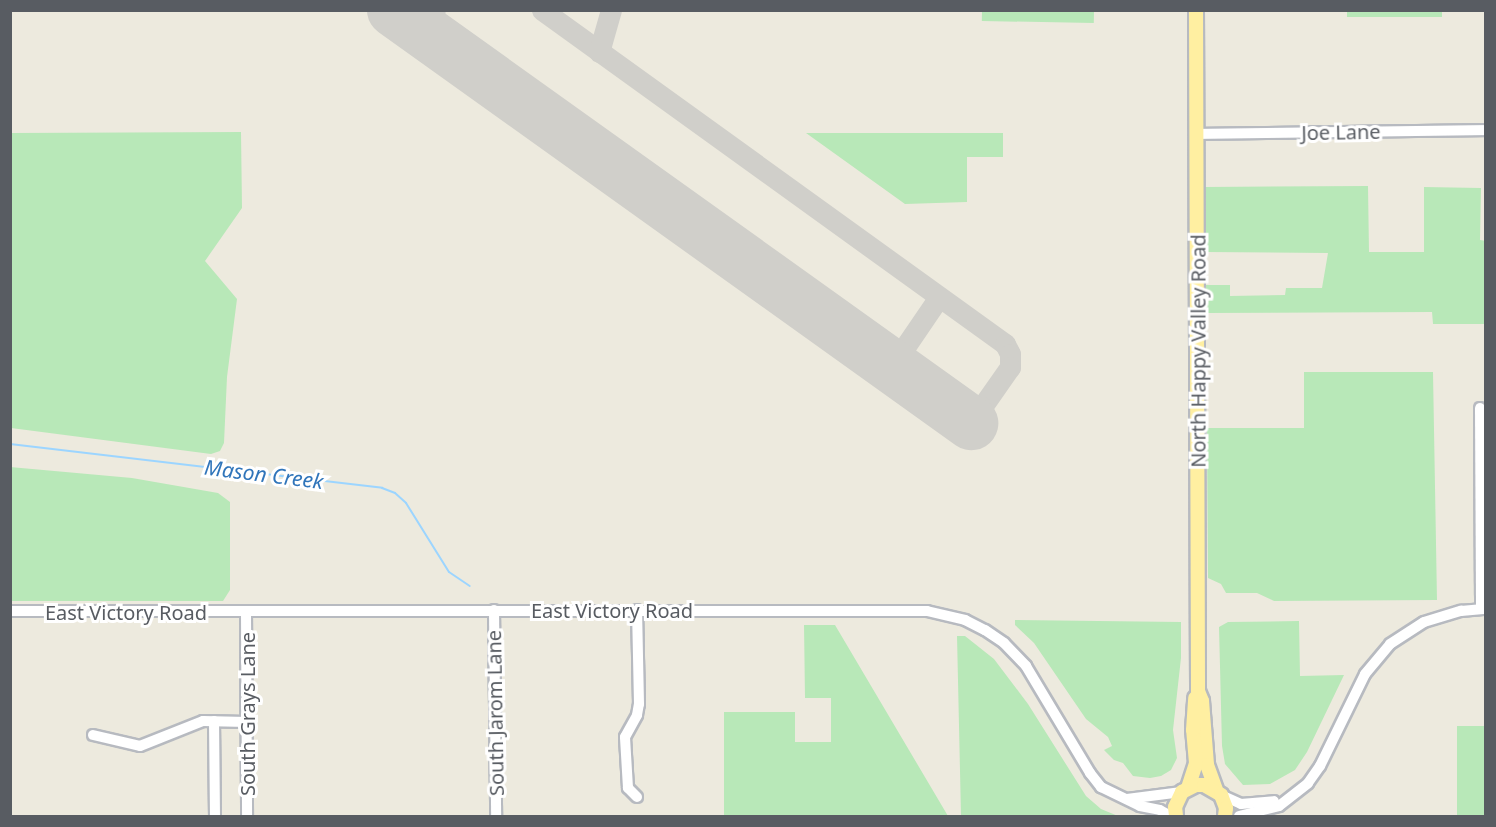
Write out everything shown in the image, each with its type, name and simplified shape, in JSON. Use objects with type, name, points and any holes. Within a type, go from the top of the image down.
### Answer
[{"type":"main road","name":"North Happy Valley Road","points":[[1176,816],[1175,807],[1196,763],[1193,714],[1198,691],[1196,10]]},
{"type":"main road","name":"North Happy Valley Road","points":[[1198,691],[1202,701],[1205,752],[1218,793],[1226,808],[1225,816]]},
{"type":"main road","points":[[1185,790],[1204,785],[1218,793]]},
{"type":"street","name":"Joe Lane","points":[[1197,134],[1485,130]]},
{"type":"street","points":[[1239,816],[1269,809],[1286,800],[1308,783],[1320,766],[1365,674],[1390,644],[1424,622],[1461,611],[1483,609],[1480,408]]},
{"type":"street","name":"South Jarom Lane","points":[[494,610],[496,816]]},
{"type":"street","points":[[637,610],[639,704],[637,715],[625,737],[627,788],[637,797]]},
{"type":"street","name":"East Victory Road","points":[[10,611],[927,611],[965,620],[986,630],[1012,651],[1026,666],[1090,773],[1101,787],[1140,806],[1160,810],[1171,816]]},
{"type":"street","name":"South Grays Lane","points":[[246,612],[248,816]]},
{"type":"street","points":[[93,735],[140,746],[188,726],[214,721],[247,722]]},
{"type":"street","points":[[214,721],[214,816]]},
{"type":"street","points":[[1126,799],[1185,790]]},
{"type":"street","points":[[1218,793],[1241,804],[1286,800]]},
{"type":"green space","points":[[982,10],[1094,12],[1094,23],[982,21]]},
{"type":"green space","points":[[1347,11],[1442,11],[1442,17],[1347,17]]},
{"type":"green space","points":[[241,132],[242,208],[205,261],[237,299],[227,377],[224,443],[220,451],[211,454],[11,428],[11,133]]},
{"type":"green space","points":[[806,133],[1003,133],[1003,157],[967,157],[967,202],[905,204]]},
{"type":"green space","points":[[1368,186],[1369,252],[1424,252],[1424,187],[1481,188],[1480,240],[1486,241],[1485,324],[1433,324],[1432,312],[1206,313],[1206,285],[1230,285],[1230,296],[1285,295],[1286,288],[1322,288],[1328,253],[1206,252],[1205,187]]},
{"type":"green space","points":[[1304,372],[1433,372],[1437,600],[1274,601],[1257,593],[1226,593],[1221,584],[1208,578],[1207,428],[1304,428]]},
{"type":"green space","points":[[10,467],[132,478],[218,493],[230,502],[230,590],[223,601],[11,601]]},
{"type":"green space","points":[[1015,620],[1181,622],[1181,658],[1173,730],[1177,758],[1171,770],[1161,776],[1150,778],[1133,776],[1123,763],[1114,760],[1104,750],[1112,746],[1108,737],[1086,719],[1034,643],[1015,625]]},
{"type":"green space","points":[[1299,621],[1300,676],[1344,675],[1307,752],[1295,770],[1270,784],[1243,785],[1225,764],[1222,746],[1219,627],[1228,622]]},
{"type":"green space","points":[[804,625],[835,625],[948,816],[724,816],[724,712],[795,712],[795,742],[831,742],[831,698],[805,698]]},
{"type":"green space","points":[[957,636],[965,636],[994,659],[1028,704],[1086,796],[1101,809],[1118,816],[961,816]]},
{"type":"green space","points":[[1457,726],[1485,726],[1485,816],[1457,816]]},
{"type":"waterway","name":"Mason Creek","points":[[10,444],[382,488],[395,493],[406,503],[449,572],[470,586]]},
{"type":"taxiway","points":[[421,30],[435,10]]},
{"type":"taxiway","points":[[542,10],[1005,344],[1010,354],[1010,367],[982,407],[962,417]]},
{"type":"taxiway","points":[[599,52],[611,10]]},
{"type":"taxiway","points":[[892,366],[939,297]]},
{"type":"runway","points":[[394,10],[971,423]]}]
